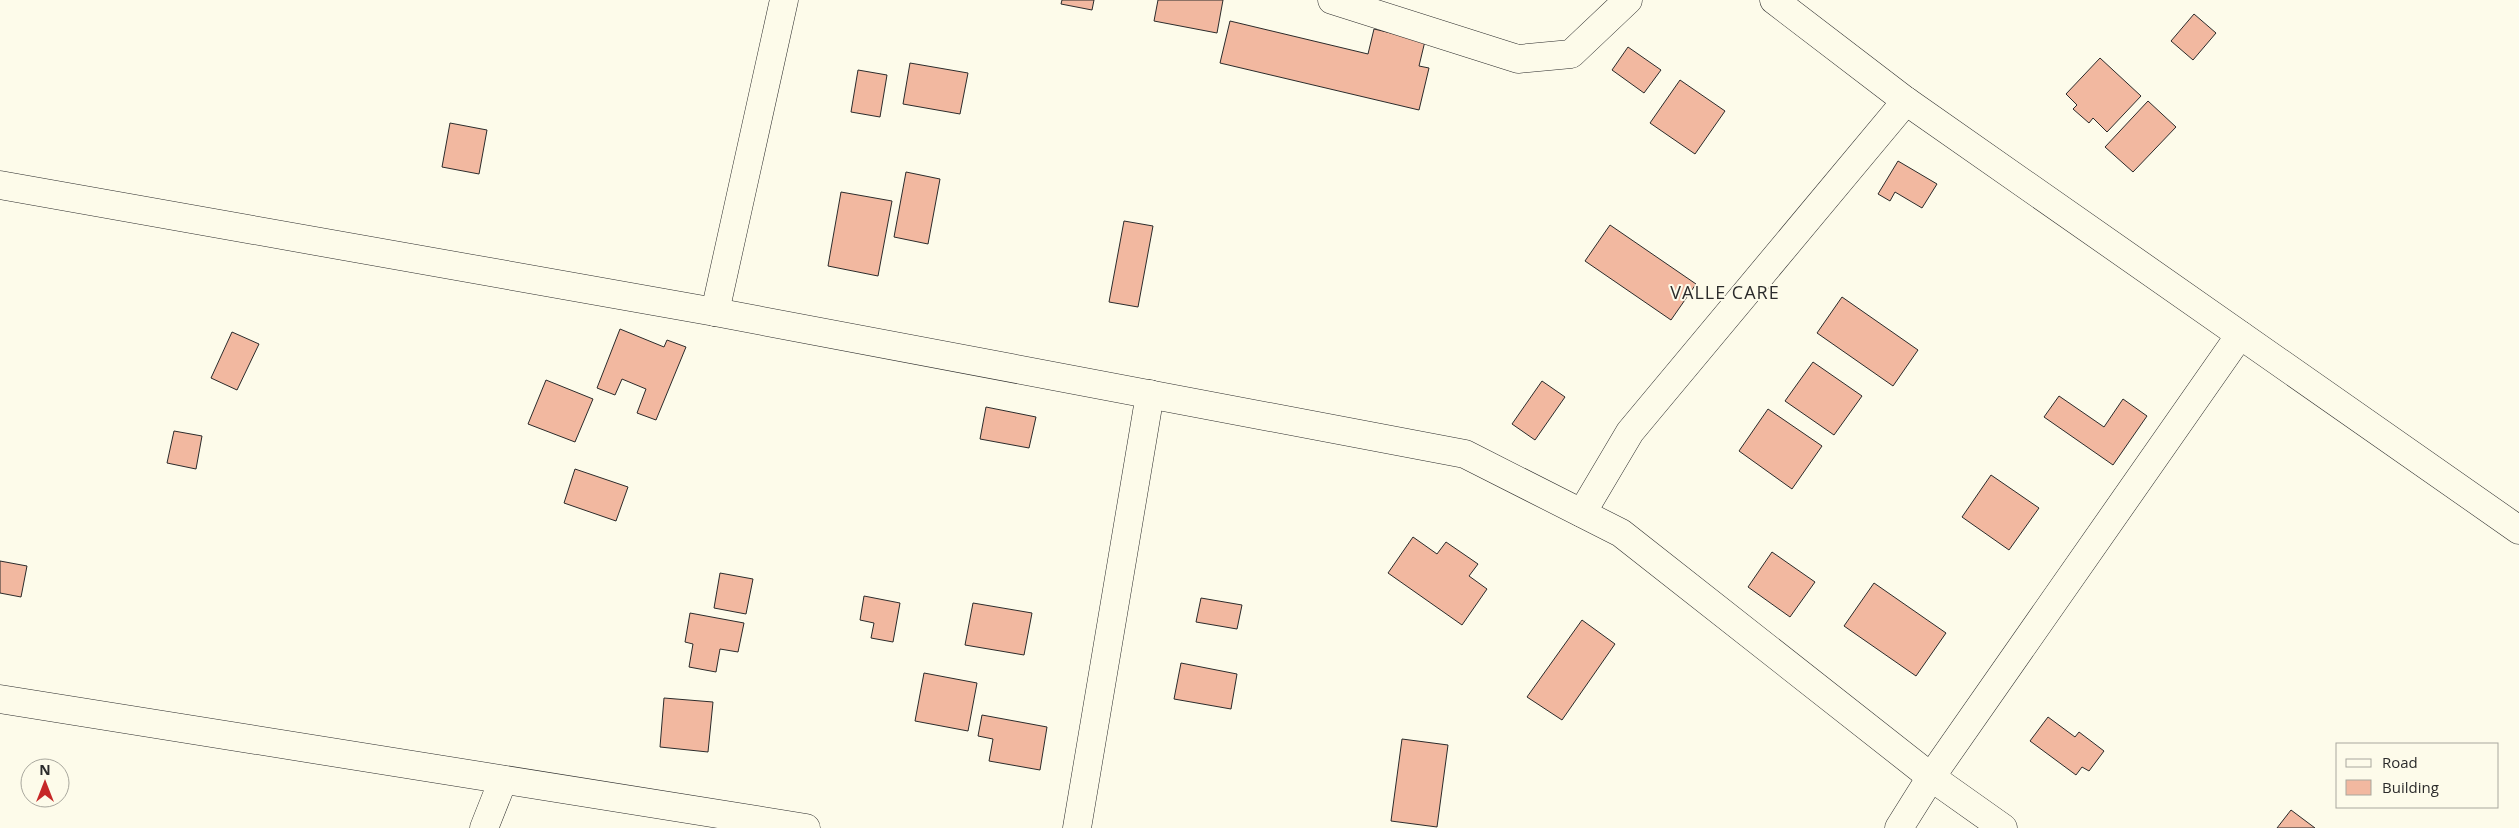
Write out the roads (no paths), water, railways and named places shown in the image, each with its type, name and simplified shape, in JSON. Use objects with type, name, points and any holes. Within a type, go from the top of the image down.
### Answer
[{"type":"street","points":[[715,312],[784,0]]},
{"type":"street","points":[[1332,0],[1518,59],[1570,54],[1628,0]]},
{"type":"street","points":[[1774,0],[1906,101],[2519,530]]},
{"type":"street","points":[[1582,513],[1630,432],[1906,101]]},
{"type":"street","points":[[0,185],[715,312],[1466,454],[1621,533],[1931,777],[2003,828]]},
{"type":"street","points":[[1900,828],[1931,777],[2240,335]]},
{"type":"street","points":[[1077,828],[1150,394]]},
{"type":"street","points":[[0,699],[806,828]]},
{"type":"street","points":[[484,828],[503,780]]},
{"type":"district","name":"VALLE CARE","points":[[1725,292]]}]
